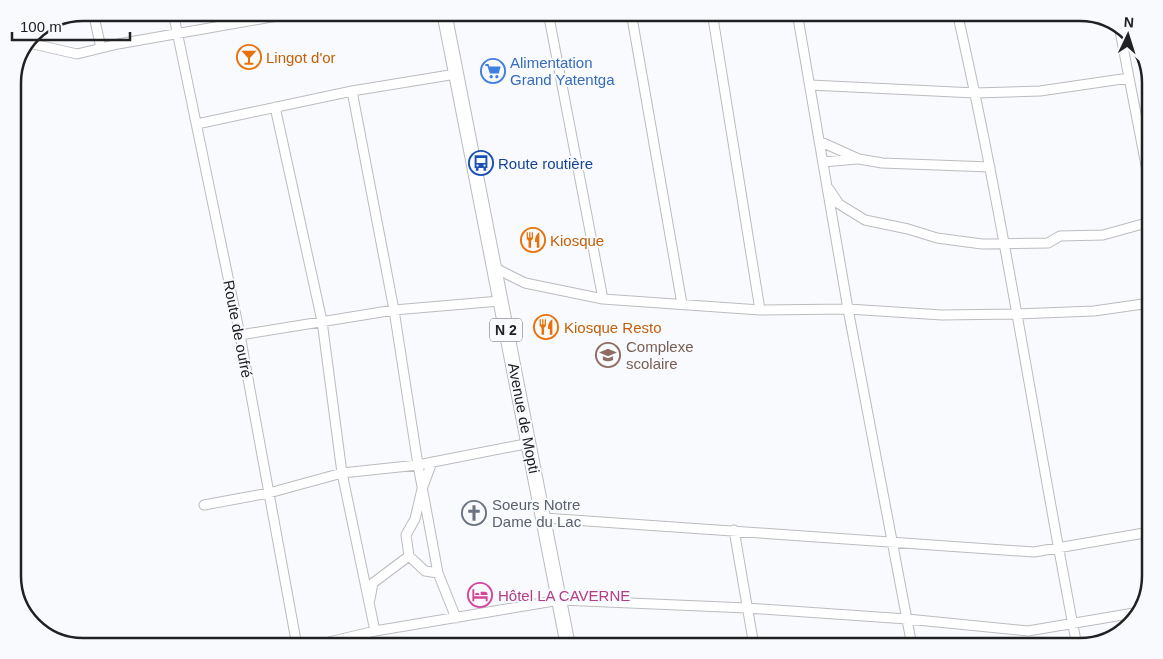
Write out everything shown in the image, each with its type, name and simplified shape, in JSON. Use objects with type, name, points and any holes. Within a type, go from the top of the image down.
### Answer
[{"type":"main road","name":"Avenue de Mopti","points":[[446,21],[500,301],[530,443],[567,638]]},
{"type":"street","points":[[95,21],[101,48]]},
{"type":"street","name":"Route de oufré","points":[[175,21],[198,124],[240,335],[296,638]]},
{"type":"street","points":[[35,44],[77,54],[250,21]]},
{"type":"street","points":[[550,21],[602,299]]},
{"type":"street","points":[[632,21],[682,304]]},
{"type":"street","points":[[713,21],[760,310]]},
{"type":"street","points":[[799,21],[848,309],[911,638]]},
{"type":"street","points":[[959,21],[990,167],[1015,314],[1076,638]]},
{"type":"street","points":[[1121,37],[1142,143]]},
{"type":"street","points":[[198,124],[352,91],[456,74]]},
{"type":"street","points":[[810,85],[975,93],[1040,91],[1130,78]]},
{"type":"street","points":[[352,91],[394,310],[422,489],[438,573],[456,618]]},
{"type":"street","points":[[275,107],[322,321],[342,473],[375,632]]},
{"type":"street","points":[[819,141],[859,159],[882,163],[990,167]]},
{"type":"street","points":[[823,162],[859,159]]},
{"type":"street","points":[[827,186],[840,204],[865,220],[908,229],[937,238],[1003,244],[1048,243],[1060,236],[1103,235],[1142,224]]},
{"type":"street","points":[[494,268],[525,283],[602,299],[760,310],[848,309],[942,315],[1015,314],[1094,311],[1142,304]]},
{"type":"street","points":[[240,335],[394,310],[500,301]]},
{"type":"street","points":[[204,504],[269,493],[342,473],[418,465],[530,443]]},
{"type":"street","points":[[432,462],[422,489],[415,519],[406,535],[409,556],[426,571],[438,573]]},
{"type":"street","points":[[544,518],[1034,552],[1142,533]]},
{"type":"street","points":[[734,530],[753,638]]},
{"type":"street","points":[[369,602],[373,583],[409,556]]},
{"type":"street","points":[[348,638],[560,600],[747,608],[907,619],[1028,631],[1129,614]]},
{"type":"place","name":"Lingot d'or","points":[[249,57]]},
{"type":"place","name":"Alimentation Grand Yatentga","points":[[493,71]]},
{"type":"place","name":"Route routière","points":[[481,163]]},
{"type":"place","name":"Kiosque","points":[[533,240]]},
{"type":"place","name":"Kiosque Resto","points":[[546,327]]},
{"type":"place","name":"Complexe scolaire","points":[[608,355]]},
{"type":"place","name":"Soeurs Notre Dame du Lac","points":[[474,513]]},
{"type":"place","name":"Hôtel LA CAVERNE","points":[[480,595]]}]
